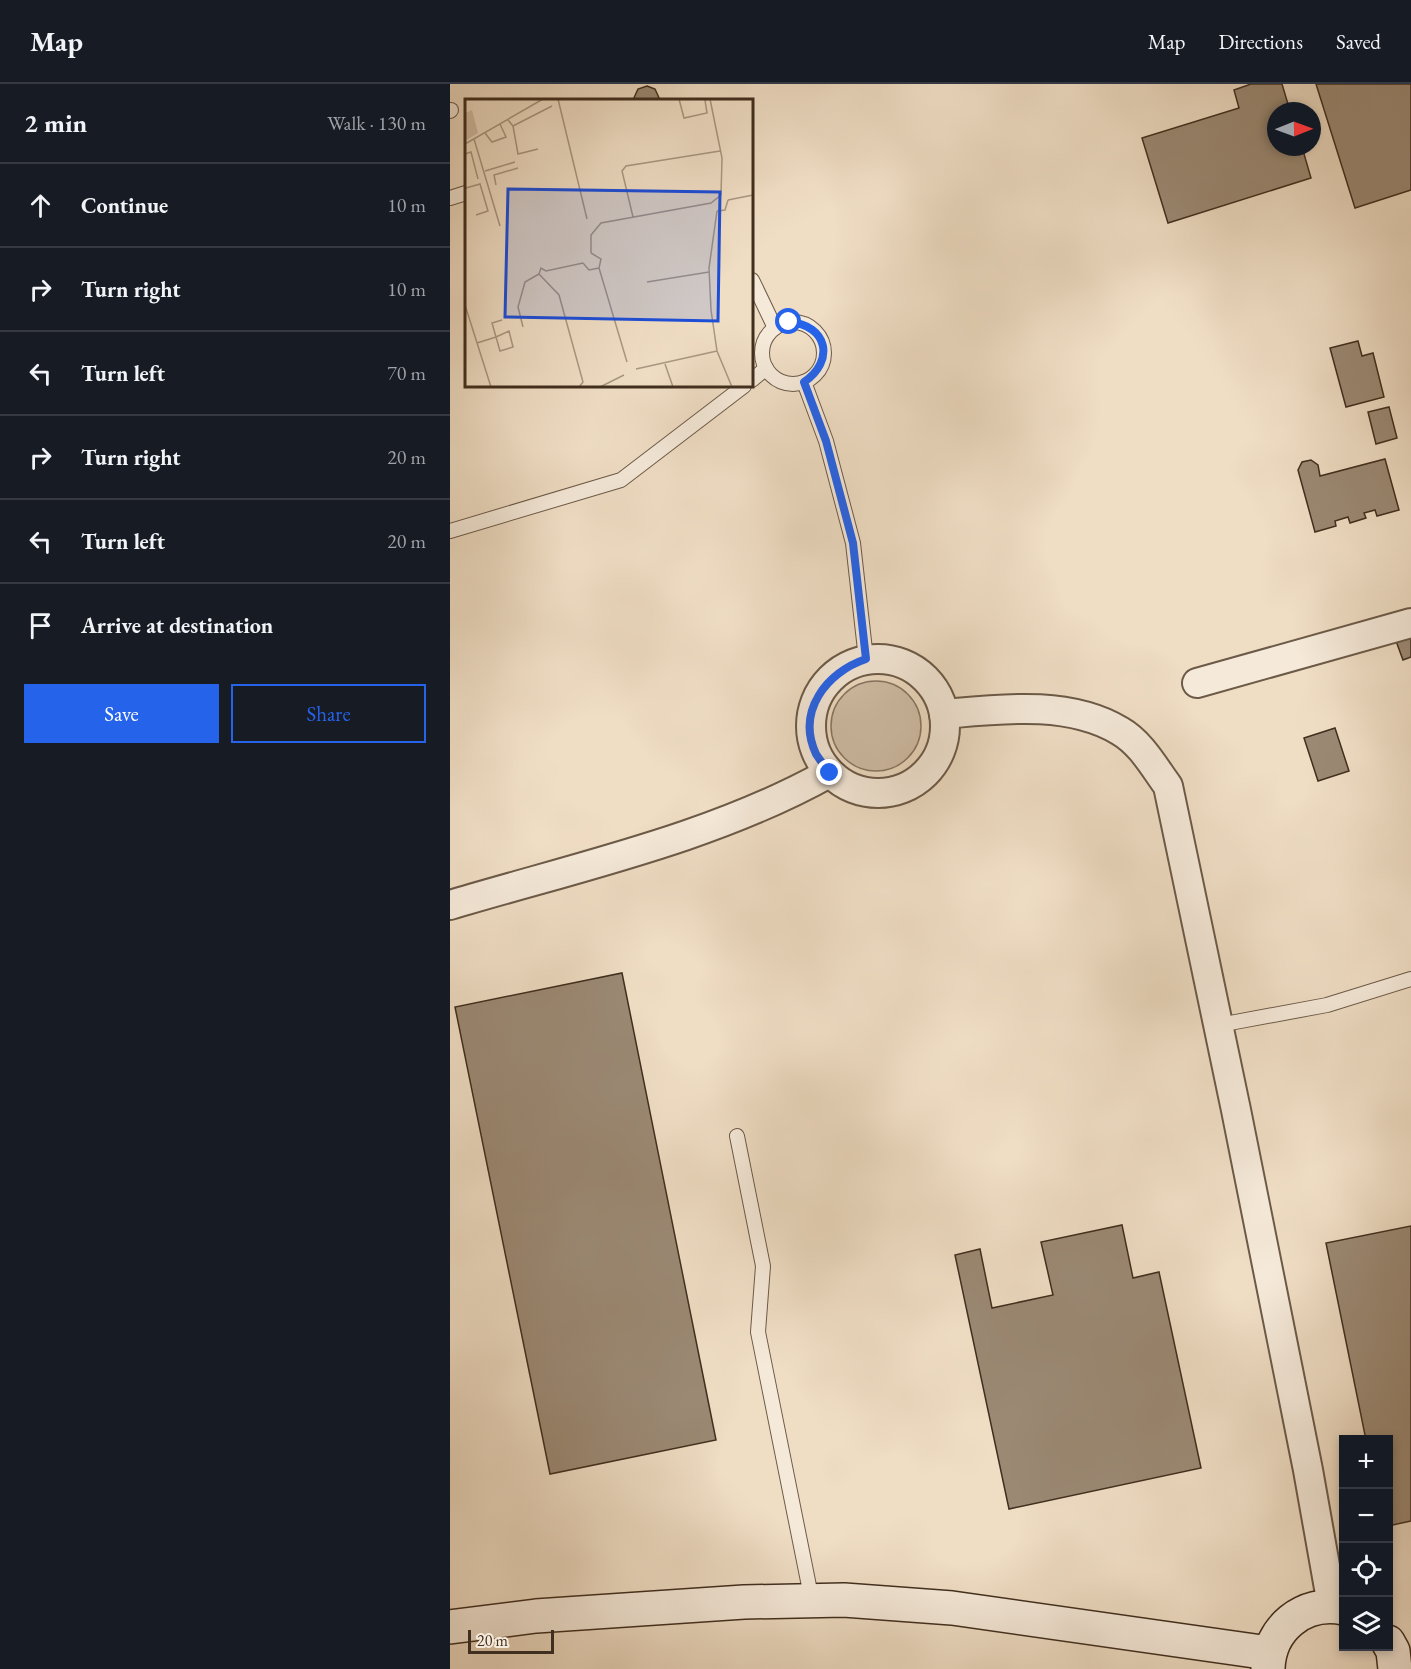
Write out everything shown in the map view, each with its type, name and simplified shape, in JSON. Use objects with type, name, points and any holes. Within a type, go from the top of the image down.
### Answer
[{"type":"street","points":[[1197,683],[1411,623]]},
{"type":"street","points":[[866,659],[890,659],[911,667],[933,686],[944,714],[941,750],[924,775],[902,789],[867,793],[847,786],[830,773],[816,753],[810,723],[816,699],[829,679],[848,665],[866,659]]},
{"type":"street","points":[[450,1627],[536,1616],[744,1602],[812,1601],[952,1608],[1268,1661],[1277,1635],[1290,1621],[1305,1611],[1338,1607],[1168,786],[1145,754],[1120,731],[1079,714],[1042,710],[988,710],[944,714]]},
{"type":"street","points":[[450,905],[694,832],[780,799],[830,773]]},
{"type":"street","points":[[1393,1651],[1395,1669]]},
{"type":"lane","points":[[450,198],[465,193]]},
{"type":"lane","points":[[753,282],[775,328]]},
{"type":"lane","points":[[789,322],[801,323],[811,327],[819,337],[823,347],[821,365],[816,374],[804,382],[783,382],[766,368],[763,358],[764,344],[768,334],[775,328],[789,322]]},
{"type":"lane","points":[[753,379],[766,368]]},
{"type":"lane","points":[[804,382],[826,441],[853,543],[866,659]]},
{"type":"lane","points":[[450,531],[621,480],[743,387]]},
{"type":"lane","points":[[1219,1024],[1327,1005],[1411,979]]},
{"type":"lane","points":[[737,1136],[763,1266],[758,1332],[812,1601]]},
{"type":"shaded area","points":[[867,681],[885,681],[901,688],[914,701],[921,717],[921,735],[914,751],[901,764],[885,771],[867,771],[851,764],[838,751],[831,735],[831,717],[838,701],[851,688]]},
{"type":"building","points":[[1251,84],[1282,84],[1287,102],[1267,102],[1267,156],[1305,156],[1311,178],[1168,223],[1142,138],[1239,108],[1234,90]]},
{"type":"building","points":[[1316,84],[1411,84],[1411,190],[1355,208]]},
{"type":"building","points":[[647,86],[655,89],[660,99],[633,99],[638,89]]},
{"type":"building","points":[[1358,341],[1362,356],[1373,353],[1384,397],[1346,407],[1330,348]]},
{"type":"building","points":[[1389,407],[1397,438],[1376,444],[1368,412]]},
{"type":"building","points":[[1385,459],[1399,510],[1377,516],[1375,510],[1364,513],[1366,518],[1350,523],[1348,517],[1335,521],[1336,526],[1315,532],[1298,470],[1302,462],[1311,460],[1318,465],[1320,476]]},
{"type":"building","points":[[1411,636],[1411,657],[1403,660],[1396,641]]},
{"type":"building","points":[[1335,728],[1349,771],[1318,781],[1304,738]]},
{"type":"building","points":[[622,973],[716,1440],[550,1474],[455,1007]]},
{"type":"building","points":[[1122,1225],[1133,1278],[1159,1272],[1201,1468],[1009,1509],[955,1255],[980,1249],[992,1308],[1053,1295],[1041,1242]]},
{"type":"building","points":[[1411,1226],[1411,1521],[1393,1525],[1393,1435],[1365,1435],[1326,1243]]},
{"type":"route","points":[[789,322],[811,327],[823,347],[824,357],[821,365],[816,374],[804,382],[826,441],[853,543],[866,659],[848,665],[829,679],[816,699],[810,723],[816,753],[830,773]]}]
